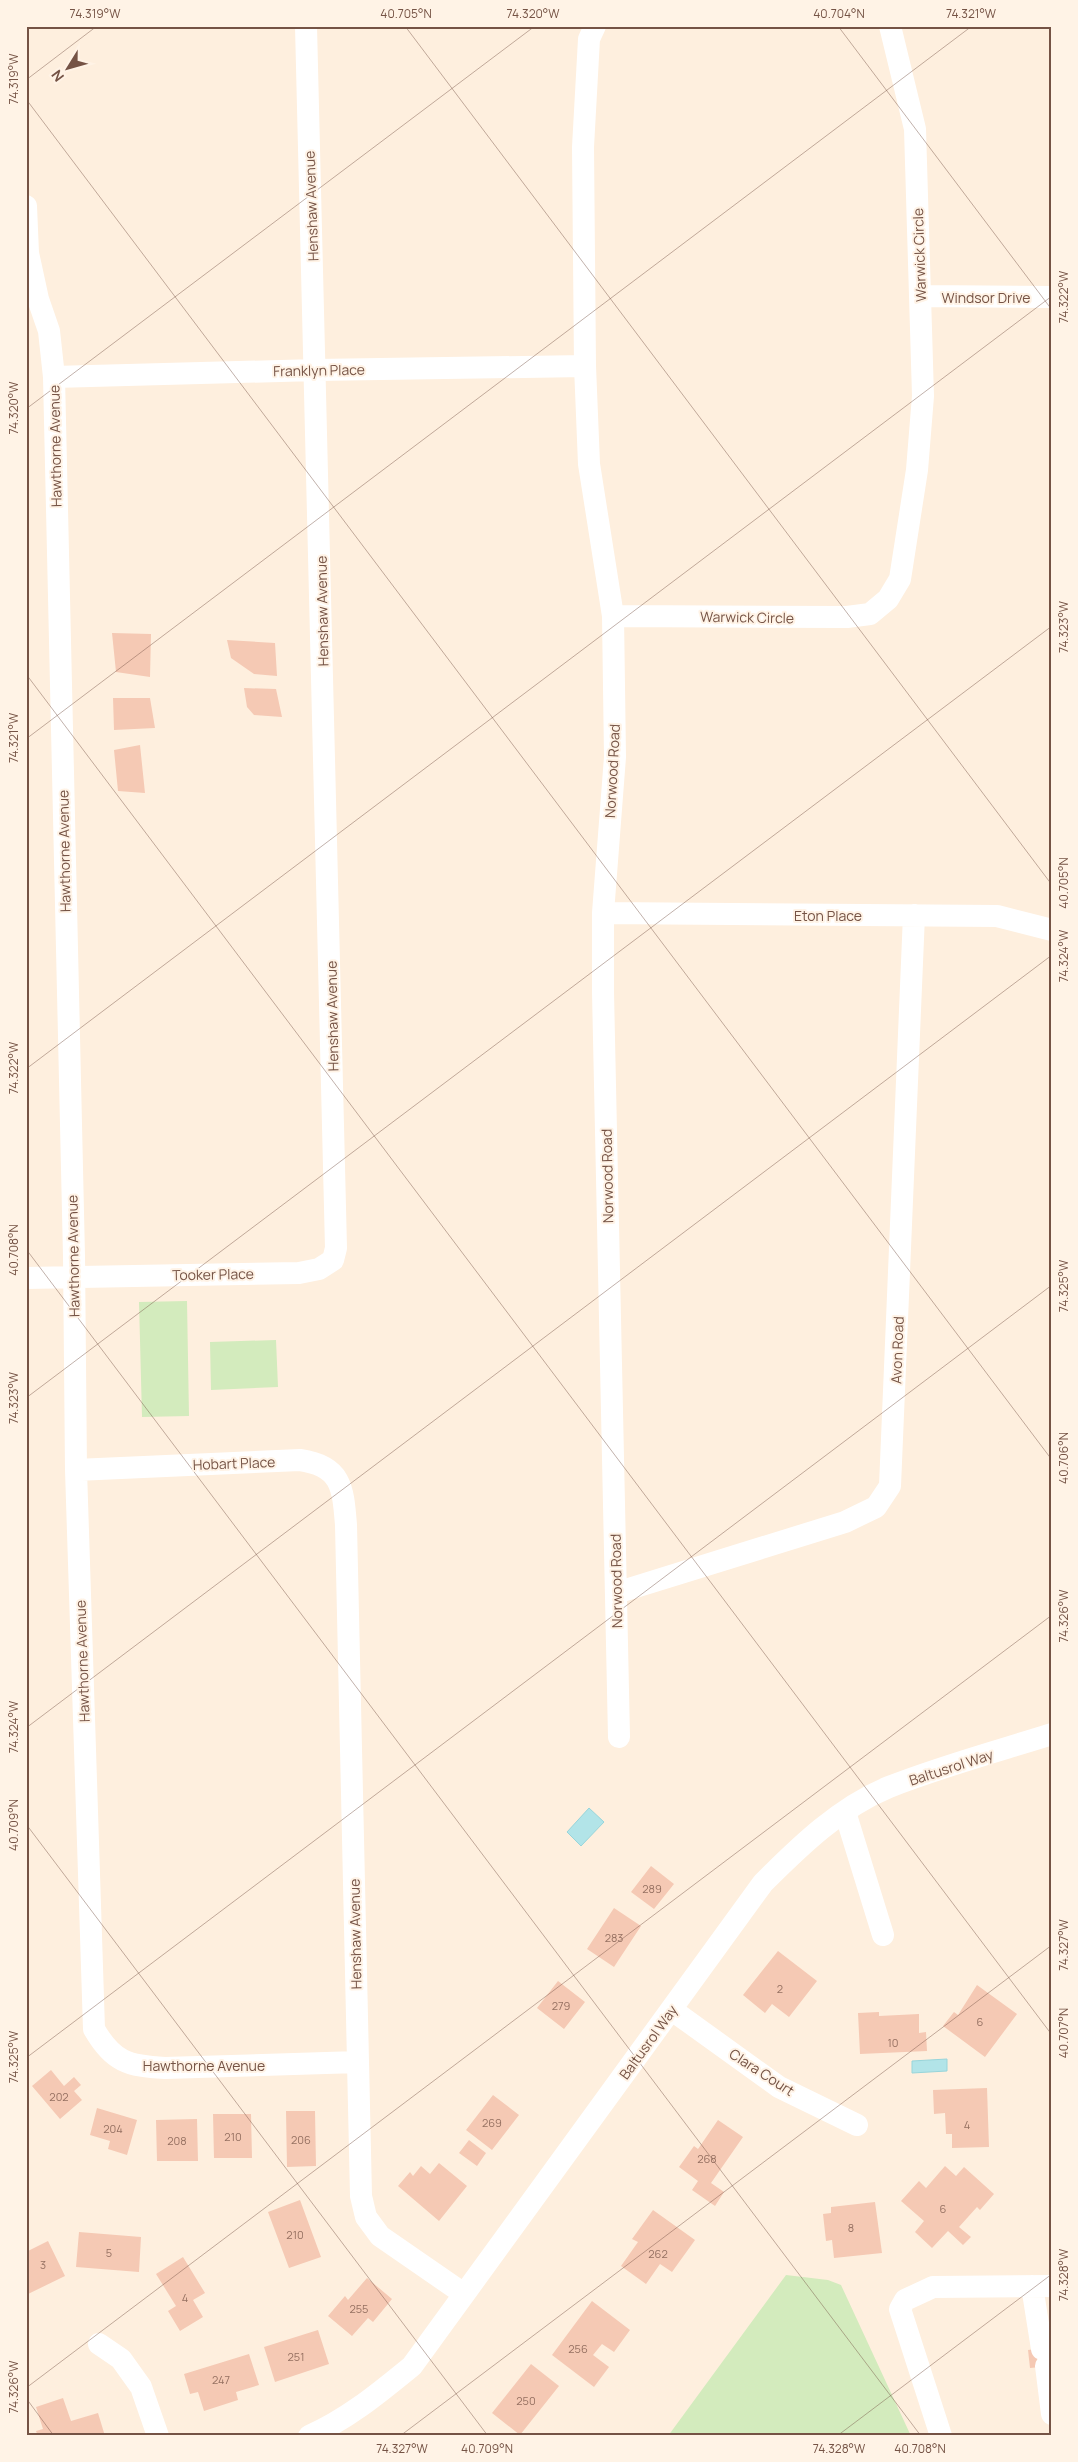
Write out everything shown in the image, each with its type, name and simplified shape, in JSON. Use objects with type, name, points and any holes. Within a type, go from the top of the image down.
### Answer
[{"type":"street","name":"Henshaw Avenue","points":[[306,26],[336,1196]]},
{"type":"street","points":[[595,26],[589,39],[583,147],[585,366],[589,464],[613,616]]},
{"type":"street","name":"Warwick Circle","points":[[613,616],[847,618],[870,614],[888,600],[900,579],[917,470],[923,396],[914,129],[890,26]]},
{"type":"street","name":"Hawthorne Avenue","points":[[26,206],[28,253],[38,298],[49,331],[54,377],[74,1276],[76,1470],[94,2029],[105,2048],[120,2060],[139,2067],[165,2068],[358,2062]]},
{"type":"street","name":"Windsor Drive","points":[[921,296],[1052,297]]},
{"type":"street","name":"Franklyn Place","points":[[54,377],[316,370],[585,366]]},
{"type":"street","name":"Norwood Road","points":[[613,616],[615,757],[603,913],[619,1737]]},
{"type":"street","name":"Eton Place","points":[[603,913],[997,916],[1052,930]]},
{"type":"street","name":"Avon Road","points":[[616,1594],[845,1522],[876,1507],[890,1486],[914,915]]},
{"type":"street","name":"Tooker Place","points":[[26,1278],[299,1274],[319,1268],[333,1260],[336,1248],[336,1196]]},
{"type":"street","name":"Hobart Place","points":[[76,1470],[300,1460],[317,1462],[335,1474],[342,1490],[346,1525]]},
{"type":"street","name":"Henshaw Avenue","points":[[346,1525],[361,2196],[366,2217],[380,2236],[464,2294]]},
{"type":"street","name":"Baltusrol Way","points":[[309,2436],[333,2425],[412,2366],[763,1883],[802,1843],[845,1812],[888,1788],[1052,1734]]},
{"type":"street","points":[[845,1812],[883,1935]]},
{"type":"street","name":"Clara Court","points":[[672,2010],[779,2087],[858,2124]]},
{"type":"street","points":[[941,2436],[900,2309],[905,2300],[933,2288],[1042,2286],[1044,2358],[1052,2414]]},
{"type":"street","points":[[99,2344],[122,2359],[141,2387],[158,2436]]},
{"type":"green space","points":[[187,1301],[189,1416],[142,1417],[139,1302]]},
{"type":"green space","points":[[276,1340],[278,1387],[211,1390],[210,1342]]},
{"type":"green space","points":[[786,2275],[828,2280],[841,2285],[911,2436],[668,2436]]},
{"type":"water","points":[[589,1808],[604,1822],[581,1846],[567,1832]]},
{"type":"water","points":[[947,2059],[947,2071],[912,2073],[912,2061]]},
{"type":"building","points":[[112,633],[151,634],[150,677],[116,672]]},
{"type":"building","points":[[227,640],[275,643],[277,676],[254,674],[231,658]]},
{"type":"building","points":[[244,688],[276,689],[282,717],[254,715],[247,707]]},
{"type":"building","points":[[113,698],[150,698],[155,728],[114,730]]},
{"type":"building","points":[[140,745],[145,793],[118,791],[114,750]]},
{"type":"building","points":[[651,1866],[674,1884],[654,1909],[631,1892]]},
{"type":"building","points":[[614,1908],[641,1926],[614,1967],[587,1949]]},
{"type":"building","points":[[778,1951],[817,1981],[789,2017],[772,2004],[765,2013],[743,1995]]},
{"type":"building","points":[[558,1981],[585,2002],[564,2029],[537,2008]]},
{"type":"building","points":[[977,1985],[1017,2014],[985,2057],[943,2026],[954,2012],[958,2015]]},
{"type":"building","points":[[879,2012],[879,2016],[919,2014],[919,2033],[926,2032],[927,2051],[860,2054],[858,2013]]},
{"type":"building","points":[[51,2070],[64,2086],[74,2077],[81,2085],[74,2091],[82,2100],[60,2119],[32,2086]]},
{"type":"building","points":[[987,2088],[989,2147],[952,2148],[952,2134],[946,2134],[945,2113],[934,2114],[933,2090]]},
{"type":"building","points":[[493,2095],[519,2115],[492,2150],[466,2130]]},
{"type":"building","points":[[97,2108],[137,2120],[127,2155],[108,2149],[110,2141],[90,2135]]},
{"type":"building","points":[[286,2111],[315,2111],[316,2166],[287,2167]]},
{"type":"building","points":[[213,2114],[251,2114],[252,2158],[214,2158]]},
{"type":"building","points":[[197,2119],[198,2161],[157,2161],[156,2120]]},
{"type":"building","points":[[718,2120],[743,2137],[711,2183],[724,2192],[715,2206],[692,2190],[698,2181],[679,2167],[694,2146],[698,2149]]},
{"type":"building","points":[[469,2140],[486,2153],[477,2166],[459,2153]]},
{"type":"building","points":[[439,2163],[467,2186],[439,2221],[398,2186],[410,2172],[413,2176],[421,2166],[430,2174]]},
{"type":"building","points":[[945,2166],[956,2176],[964,2167],[994,2194],[980,2210],[977,2207],[959,2227],[971,2237],[963,2245],[948,2231],[932,2248],[915,2232],[924,2221],[901,2201],[919,2181],[926,2188]]},
{"type":"building","points":[[300,2200],[321,2257],[289,2268],[268,2212]]},
{"type":"building","points":[[875,2202],[882,2253],[834,2258],[832,2240],[826,2241],[823,2214],[831,2213],[831,2207]]},
{"type":"building","points":[[653,2210],[695,2240],[672,2272],[660,2264],[646,2284],[621,2266],[638,2242],[632,2239]]},
{"type":"building","points":[[79,2232],[141,2237],[139,2272],[76,2267]]},
{"type":"building","points":[[48,2241],[65,2276],[26,2295],[26,2252]]},
{"type":"building","points":[[183,2257],[205,2293],[193,2300],[203,2317],[180,2331],[168,2311],[176,2306],[156,2274]]},
{"type":"building","points":[[367,2278],[392,2299],[373,2322],[368,2318],[352,2336],[328,2316],[345,2296],[348,2300]]},
{"type":"building","points":[[592,2301],[630,2330],[614,2352],[602,2344],[593,2355],[609,2367],[594,2387],[552,2355]]},
{"type":"building","points":[[318,2330],[329,2364],[275,2382],[264,2347]]},
{"type":"building","points":[[1052,2347],[1052,2366],[1030,2368],[1028,2350]]},
{"type":"building","points":[[249,2354],[259,2385],[236,2392],[238,2400],[204,2411],[198,2392],[190,2394],[184,2374]]},
{"type":"building","points":[[531,2364],[559,2386],[520,2435],[492,2413]]},
{"type":"building","points":[[63,2398],[71,2421],[98,2413],[105,2436],[38,2436],[36,2431],[43,2429],[36,2407]]}]
